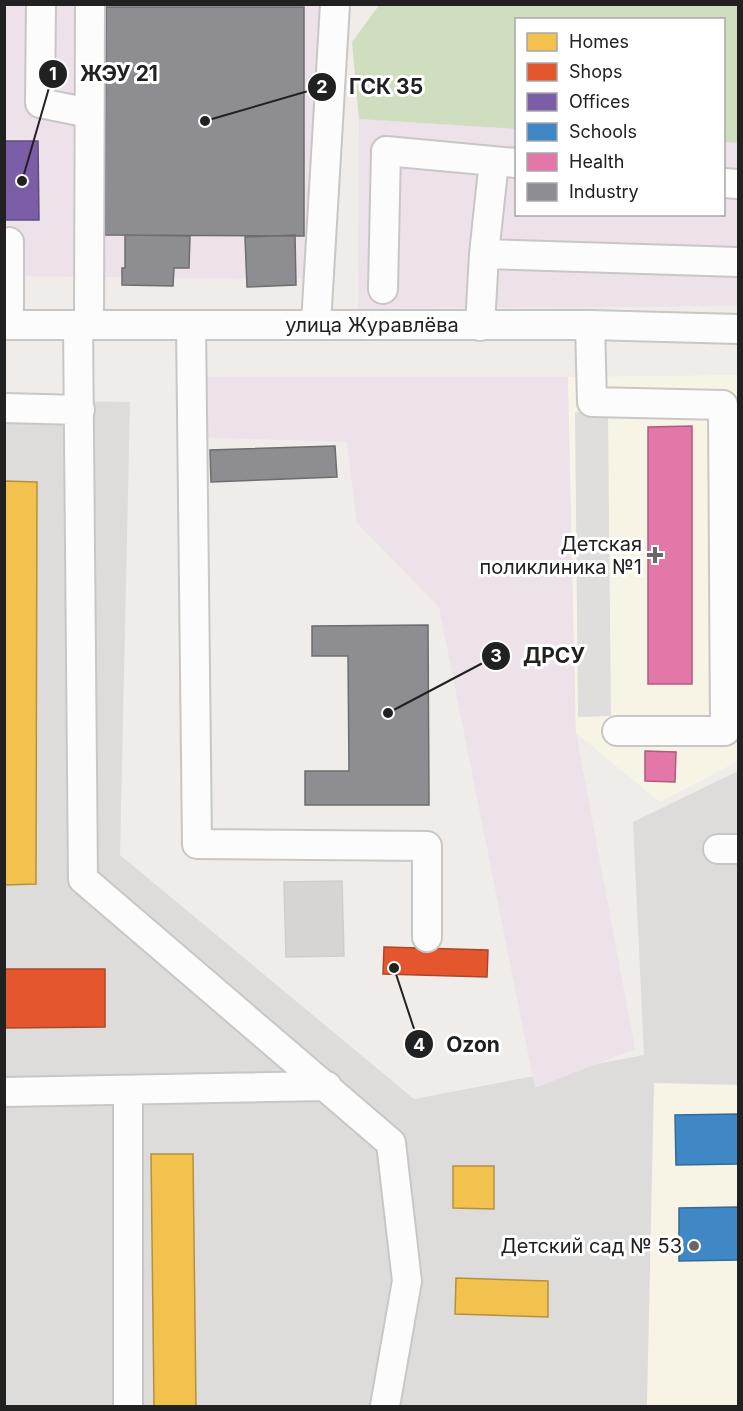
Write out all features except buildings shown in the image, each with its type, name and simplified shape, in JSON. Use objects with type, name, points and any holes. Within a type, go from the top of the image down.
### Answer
[{"type":"street","points":[[41,4],[40,103],[89,112]]},
{"type":"street","points":[[90,4],[80,410],[83,879],[391,1143],[407,1281],[385,1407]]},
{"type":"street","points":[[316,324],[335,4]]},
{"type":"street","points":[[383,289],[386,151],[505,162],[484,254],[480,326]]},
{"type":"street","points":[[7,325],[9,242]]},
{"type":"street","points":[[484,254],[738,262]]},
{"type":"street","name":"улица Журавлёва","points":[[7,325],[590,325],[738,328]]},
{"type":"street","points":[[191,325],[197,844],[427,846],[427,937]]},
{"type":"street","points":[[590,325],[592,402],[723,405],[725,731],[617,731]]},
{"type":"street","points":[[4,408],[80,410]]},
{"type":"street","points":[[4,1092],[327,1086]]},
{"type":"street","points":[[128,1090],[128,1407]]},
{"type":"shaded area","points":[[5,5],[320,5],[320,279],[5,276]]},
{"type":"shaded area","points":[[359,119],[515,129],[515,216],[725,216],[725,142],[738,143],[738,306],[358,309]]},
{"type":"shaded area","name":"Детская поликлиника №1","points":[[738,375],[738,761],[660,802],[576,733],[568,377]]},
{"type":"shaded area","points":[[199,377],[568,377],[576,733],[635,1049],[535,1088],[439,607],[357,523],[347,442],[197,437]]},
{"type":"shaded area","points":[[5,400],[130,402],[120,855],[414,1099],[644,1055],[633,822],[738,771],[738,1406],[5,1406]]},
{"type":"shaded area","points":[[575,412],[608,412],[611,716],[578,717]]},
{"type":"shaded area","name":"Детский сад № 53","points":[[654,1083],[738,1085],[738,1406],[647,1406]]},
{"type":"green space","points":[[380,4],[738,5],[738,143],[725,142],[725,18],[515,18],[515,129],[359,119],[352,42]]},
{"type":"place","name":"ГСК 35","points":[[205,121]]},
{"type":"place","name":"ЖЭУ 21","points":[[22,181]]},
{"type":"place","name":"Детская поликлиника №1","points":[[655,555]]},
{"type":"place","name":"ДРСУ","points":[[388,713]]},
{"type":"place","name":"Ozon","points":[[394,968]]},
{"type":"place","name":"Детский сад № 53","points":[[694,1246]]}]
